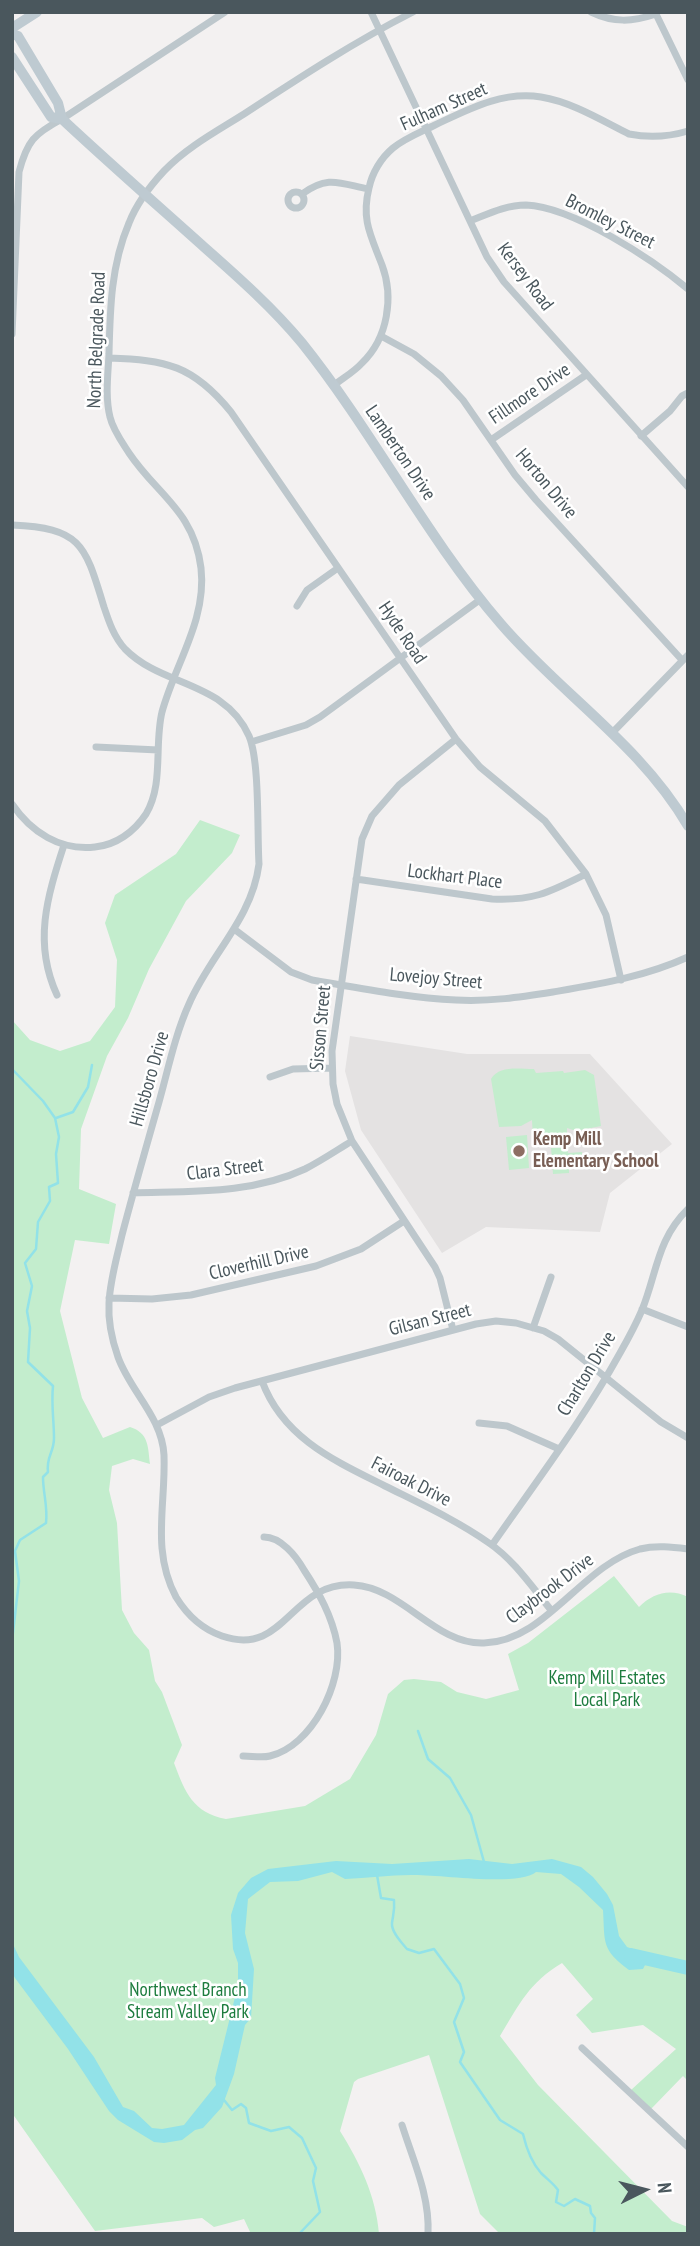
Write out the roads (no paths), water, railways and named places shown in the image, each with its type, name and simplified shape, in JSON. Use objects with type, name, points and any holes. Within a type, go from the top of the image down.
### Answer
[{"type":"street","points":[[12,28],[37,12]]},
{"type":"street","points":[[12,334],[16,172],[33,137],[225,12]]},
{"type":"street","name":"Kersey Road","points":[[371,12],[487,257],[503,282],[688,487]]},
{"type":"street","name":"North Belgrade Road","points":[[64,845],[84,848],[104,846],[123,838],[136,828],[147,812],[155,795],[162,714],[201,602],[201,569],[195,542],[187,523],[180,511],[131,456],[115,430],[107,398],[115,262],[130,221],[165,170],[192,148],[380,29],[413,12]]},
{"type":"street","points":[[591,12],[613,20],[634,21],[656,13],[688,80]]},
{"type":"street","name":"Lamberton Drive","points":[[12,34],[18,36],[58,103],[62,119]]},
{"type":"street","name":"Lamberton Drive","points":[[12,57],[51,117],[62,119],[281,319],[333,386],[444,550],[481,599],[535,661],[613,732],[649,770],[688,826]]},
{"type":"street","name":"Fulham Street","points":[[333,386],[361,365],[381,336],[387,314],[386,278],[366,223],[368,189],[375,170],[393,148],[426,129],[490,100],[528,96],[558,102],[629,134],[666,136],[688,131]]},
{"type":"street","points":[[302,194],[324,181],[368,189]]},
{"type":"street","name":"Bromley Street","points":[[470,222],[512,206],[526,205],[553,210],[660,265],[688,289]]},
{"type":"street","name":"Horton Drive","points":[[381,336],[414,354],[441,376],[463,400],[536,500],[685,657]]},
{"type":"street","name":"Hyde Road","points":[[108,358],[146,359],[174,366],[192,375],[215,393],[231,411],[456,739],[480,767],[545,821],[586,874],[606,915],[621,980]]},
{"type":"street","name":"Fillmore Drive","points":[[491,440],[586,375]]},
{"type":"street","points":[[642,436],[688,393]]},
{"type":"street","name":"Hillsboro Drive","points":[[12,525],[43,526],[71,538],[86,554],[110,625],[120,644],[132,656],[208,692],[221,701],[239,719],[251,742],[259,864],[251,899],[234,929],[209,963],[187,1006],[133,1193],[109,1298],[109,1319],[118,1358],[162,1439],[164,1455],[161,1547],[167,1579],[184,1611],[199,1624],[220,1636],[241,1640],[274,1632],[312,1594],[318,1592]]},
{"type":"street","points":[[297,606],[307,590],[338,568]]},
{"type":"street","points":[[251,742],[286,732],[320,717],[481,599]]},
{"type":"street","points":[[613,732],[685,657]]},
{"type":"street","name":"Sisson Street","points":[[453,1330],[440,1278],[352,1141],[337,1104],[332,1051],[362,839],[372,816],[399,785],[456,739]]},
{"type":"street","points":[[96,747],[158,750]]},
{"type":"street","points":[[12,804],[20,816],[40,834],[64,845],[50,886],[43,940],[48,973],[57,995]]},
{"type":"street","name":"Lockhart Place","points":[[356,879],[512,900],[545,894],[586,874]]},
{"type":"street","name":"Lovejoy Street","points":[[234,929],[291,972],[312,980],[445,999],[482,1000],[541,994],[647,974],[688,957]]},
{"type":"street","points":[[270,1077],[293,1069],[332,1068]]},
{"type":"street","name":"Clara Street","points":[[133,1193],[227,1189],[260,1184],[306,1169],[352,1141]]},
{"type":"street","name":"Charlton Drive","points":[[492,1545],[605,1378],[642,1309],[662,1244],[679,1217],[688,1209]]},
{"type":"street","name":"Cloverhill Drive","points":[[109,1298],[152,1299],[191,1295],[316,1266],[361,1249],[404,1221]]},
{"type":"street","points":[[533,1328],[551,1277]]},
{"type":"street","points":[[642,1309],[688,1327]]},
{"type":"street","name":"Gilsan Street","points":[[157,1426],[209,1397],[453,1330],[496,1321],[516,1323],[558,1339],[661,1422],[688,1438]]},
{"type":"street","name":"Fairoak Drive","points":[[262,1381],[268,1397],[285,1422],[315,1449],[456,1522],[492,1545],[522,1574],[551,1610]]},
{"type":"street","points":[[479,1423],[507,1426],[559,1449]]},
{"type":"street","points":[[243,1756],[267,1757],[286,1748],[304,1734],[324,1707],[335,1674],[337,1647],[334,1630],[318,1592],[285,1546],[270,1537],[264,1537]]},
{"type":"street","name":"Claybrook Drive","points":[[318,1592],[342,1585],[370,1587],[466,1643],[487,1644],[517,1636],[527,1630],[621,1557],[640,1549],[660,1546],[688,1549]]},
{"type":"street","points":[[582,2048],[688,2147]]},
{"type":"street","points":[[402,2125],[425,2193],[428,2234]]},
{"type":"water","points":[[469,1859],[512,1864],[552,1859],[581,1867],[607,1894],[613,1905],[619,1936],[627,1947],[650,1955],[643,1969],[629,1970],[613,1956],[606,1944],[603,1910],[561,1874],[536,1872],[513,1879],[411,1875],[345,1879],[332,1872],[298,1881],[270,1882],[248,1899],[245,1933],[254,1969],[251,2018],[245,2025],[234,2074],[222,2107],[203,2128],[195,2130],[182,2140],[164,2143],[154,2142],[118,2120],[109,2111],[12,1972],[12,1942],[19,1957],[94,2057],[123,2107],[134,2111],[152,2128],[184,2125],[216,2085],[215,2078],[238,1985],[238,1963],[233,1949],[231,1915],[238,1893],[251,1878],[268,1869],[336,1861],[392,1864]]},
{"type":"waterway","points":[[56,1118],[73,1112],[88,1087],[92,1065]]},
{"type":"waterway","points":[[12,1069],[43,1101],[55,1118],[59,1137],[56,1154],[58,1183],[49,1187],[50,1201],[38,1222],[36,1249],[25,1263],[32,1286],[27,1311],[30,1328],[28,1362],[53,1386],[54,1443],[48,1472],[43,1477],[46,1523],[20,1540],[15,1551],[19,1581],[12,1641]]},
{"type":"waterway","points":[[418,1731],[428,1759],[450,1778],[471,1815],[484,1862]]},
{"type":"waterway","points":[[377,1875],[381,1898],[394,1900],[392,1926],[400,1941],[407,1949],[419,1953],[434,1949],[460,1984],[464,1998],[454,2022],[464,2052],[460,2062],[500,2120],[523,2134],[535,2165],[558,2190],[556,2202],[564,2206],[575,2199],[590,2206],[595,2218],[594,2234]]},
{"type":"waterway","points":[[631,1955],[688,1968]]},
{"type":"waterway","points":[[224,2100],[232,2110],[241,2104],[246,2108],[249,2123],[271,2131],[289,2127],[302,2138],[316,2168],[313,2181],[320,2212],[299,2234]]},
{"type":"place","name":"Kemp Mill Elementary School","points":[[519,1151]]},
{"type":"park label","name":"Kemp Mill Estates Local Park","points":[[607,1690]]},
{"type":"park label","name":"Northwest Branch Stream Valley Park","points":[[188,2002]]}]
